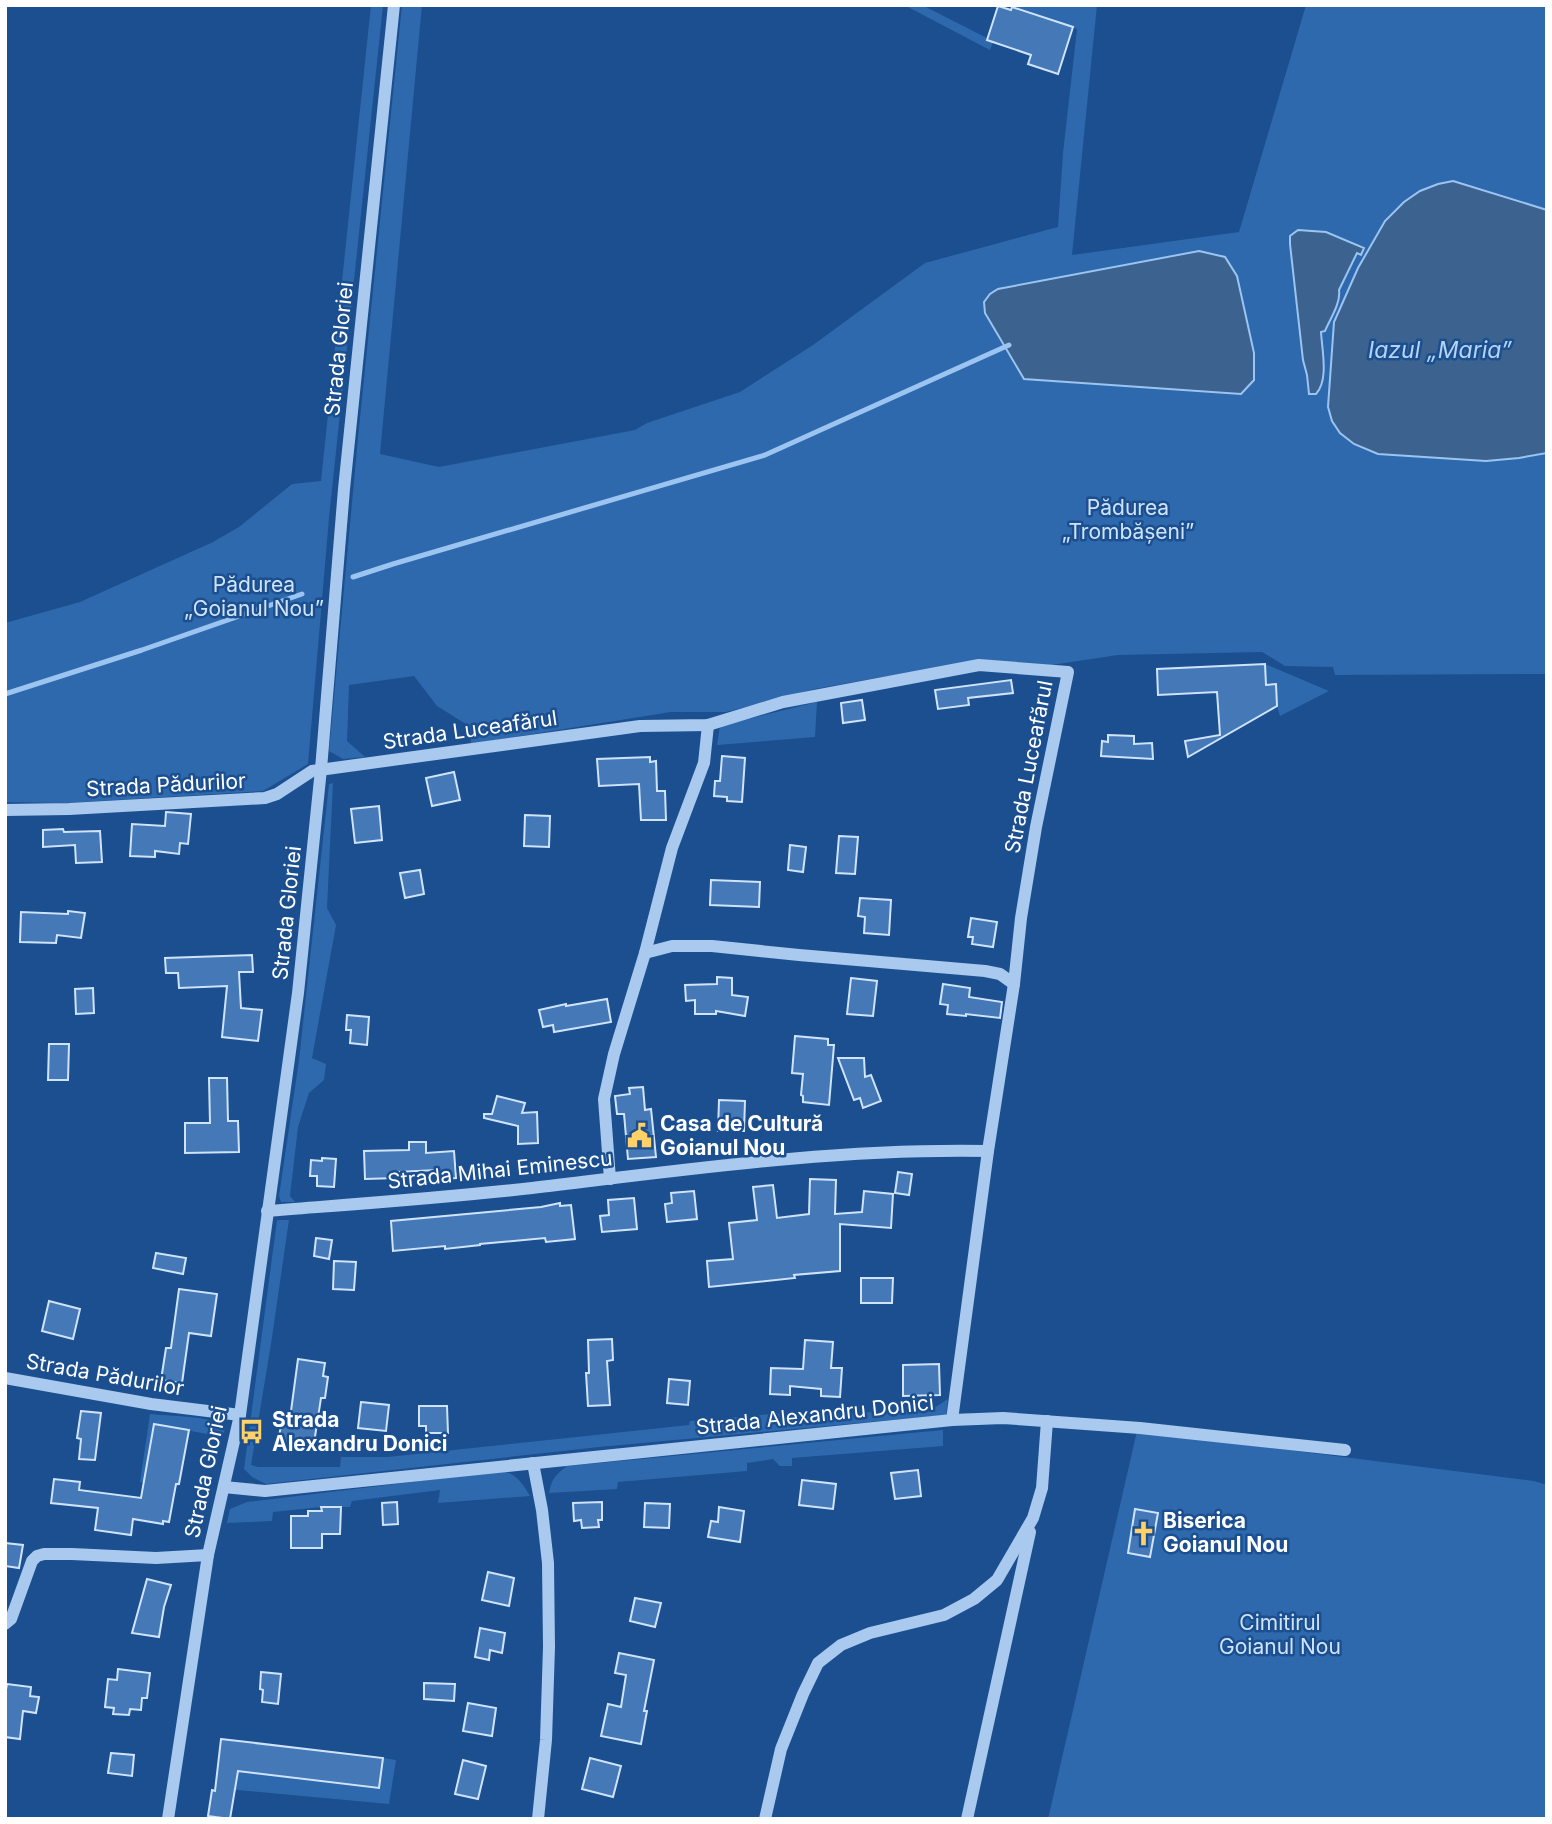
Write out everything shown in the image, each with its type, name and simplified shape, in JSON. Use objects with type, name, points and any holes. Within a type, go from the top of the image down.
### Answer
[{"type":"street","name":"Strada Gloriei","points":[[168,1819],[208,1555],[240,1415],[298,993],[321,769],[344,489],[394,5]]},
{"type":"street","name":"Strada Luceafărul","points":[[321,769],[640,726],[708,725],[783,702],[979,665],[1068,672],[1036,827],[988,1151]]},
{"type":"street","points":[[610,1178],[604,1100],[614,1054],[645,953],[672,848],[704,764],[708,725]]},
{"type":"street","name":"Strada Pădurilor","points":[[5,810],[265,798],[277,794],[312,771],[321,769]]},
{"type":"street","points":[[645,953],[672,946],[712,946],[985,971],[1000,974],[1014,984]]},
{"type":"street","name":"Strada Mihai Eminescu","points":[[267,1211],[528,1188],[854,1153],[988,1151]]},
{"type":"street","name":"Strada Alexandru Donici","points":[[951,1420],[988,1151]]},
{"type":"street","name":"Strada Pădurilor","points":[[5,1378],[151,1404],[240,1415]]},
{"type":"street","name":"Strada Alexandru Donici","points":[[224,1486],[265,1491],[951,1420],[1003,1418],[1140,1428],[1345,1450]]},
{"type":"street","points":[[967,1819],[1033,1518],[1042,1488],[1047,1421]]},
{"type":"street","points":[[533,1463],[548,1563],[549,1633],[546,1740],[538,1819]]},
{"type":"street","points":[[765,1819],[780,1749],[818,1663],[841,1645],[870,1633],[944,1615],[974,1599],[997,1580],[1033,1518]]},
{"type":"street","points":[[5,1624],[11,1619],[32,1561],[37,1556],[72,1554],[156,1558],[208,1555]]},
{"type":"green space","name":"Pădurea „Goianul Nou”","points":[[371,5],[383,5],[329,518],[308,764],[263,791],[66,803],[5,802],[5,623],[80,602],[213,542],[239,527],[292,484],[321,481]]},
{"type":"green space","name":"Pădurea „Trombășeni”","points":[[402,5],[422,5],[380,454],[439,467],[635,430],[647,423],[740,392],[813,345],[925,263],[1058,227],[1077,29],[1012,7],[1013,5],[1097,5],[1072,255],[1239,232],[1306,5],[1547,5],[1547,674],[1335,675],[1333,667],[1285,666],[1262,652],[1118,655],[1051,665],[882,677],[815,689],[726,712],[671,712],[471,744],[469,726],[437,706],[414,676],[349,685],[347,741],[365,757],[343,759],[329,751]],"holes":[[[1199,251],[1225,257],[1237,277],[1254,353],[1241,394],[1024,379],[998,289]]]},
{"type":"green space","points":[[904,5],[922,5],[987,38],[993,42],[990,50]]},
{"type":"green space","points":[[1265,664],[1329,691],[1280,716],[1276,685],[1266,685]]},
{"type":"green space","points":[[817,702],[815,737],[717,745],[720,726]]},
{"type":"green space","points":[[333,783],[327,908],[336,925],[312,1058],[326,1064],[324,1080],[309,1093],[298,1127],[290,1196],[295,1202],[281,1202],[279,1196],[299,1060],[329,784]]},
{"type":"green space","points":[[277,1220],[289,1220],[251,1465],[340,1467],[341,1457],[388,1457],[689,1425],[690,1421],[795,1412],[796,1417],[934,1408],[948,1399],[946,1415],[599,1447],[266,1484],[252,1477],[244,1469]]},
{"type":"green space","points":[[150,1414],[200,1418],[225,1426],[224,1433],[217,1436],[155,1424],[145,1478],[179,1486],[140,1482]]},
{"type":"green space","points":[[943,1430],[943,1446],[792,1458],[792,1466],[780,1466],[773,1459],[747,1463],[747,1471],[618,1482],[617,1489],[549,1493],[555,1478],[567,1466]]},
{"type":"green space","name":"Cimitirul Goianul Nou","points":[[1137,1431],[1534,1481],[1547,1485],[1547,1819],[1048,1819]]},
{"type":"green space","points":[[502,1471],[522,1483],[530,1496],[438,1503],[440,1490],[352,1501],[350,1507],[273,1512],[272,1521],[227,1523],[230,1509],[247,1502]]},
{"type":"green space","points":[[383,1758],[396,1760],[389,1804],[216,1788],[218,1769],[379,1788]]},
{"type":"water","name":"Iazul „Maria”","points":[[1453,181],[1547,210],[1547,453],[1486,461],[1378,454],[1354,444],[1340,433],[1332,421],[1328,407],[1334,322],[1358,268],[1385,221],[1404,202],[1420,191]]},
{"type":"water","points":[[1298,230],[1326,232],[1364,248],[1361,255],[1357,253],[1339,290],[1335,311],[1325,331],[1321,332],[1324,373],[1316,394],[1309,394],[1303,360],[1290,244],[1290,236]]},
{"type":"water","points":[[1199,251],[1225,257],[1237,276],[1254,353],[1254,380],[1241,394],[1024,379],[985,313],[984,302],[998,289]]},
{"type":"building","points":[[998,6],[1011,10],[1012,7],[1073,27],[1058,74],[1028,64],[1031,55],[987,40]]},
{"type":"building","points":[[1265,664],[1266,685],[1276,684],[1277,706],[1188,757],[1185,741],[1220,735],[1217,692],[1158,695],[1157,669]]},
{"type":"building","points":[[1011,680],[1013,693],[968,698],[969,705],[938,709],[935,690]]},
{"type":"building","points":[[862,700],[865,720],[843,723],[841,703]]},
{"type":"building","points":[[1108,735],[1134,736],[1134,744],[1152,743],[1153,759],[1101,756],[1102,741],[1108,742]]},
{"type":"building","points":[[722,756],[745,758],[742,802],[727,801],[727,797],[714,796],[715,781],[720,781]]},
{"type":"building","points":[[650,757],[650,762],[656,761],[657,791],[665,791],[666,820],[641,820],[639,784],[599,786],[597,759]]},
{"type":"building","points":[[454,772],[460,800],[432,806],[426,778]]},
{"type":"building","points":[[379,806],[382,840],[355,843],[351,809]]},
{"type":"building","points":[[166,812],[191,814],[188,844],[180,843],[179,854],[155,851],[155,857],[130,856],[132,824],[165,826]]},
{"type":"building","points":[[525,815],[550,816],[549,847],[524,846]]},
{"type":"building","points":[[63,829],[64,832],[100,831],[102,862],[76,863],[75,845],[43,847],[43,830]]},
{"type":"building","points":[[839,836],[858,837],[855,874],[836,873]]},
{"type":"building","points":[[790,845],[806,847],[803,872],[788,870]]},
{"type":"building","points":[[420,870],[424,894],[405,898],[400,873]]},
{"type":"building","points":[[711,880],[760,882],[759,907],[710,905]]},
{"type":"building","points":[[860,898],[891,900],[889,935],[864,933],[865,917],[858,916]]},
{"type":"building","points":[[68,911],[85,913],[81,938],[57,935],[56,943],[20,942],[21,912],[68,914]]},
{"type":"building","points":[[971,918],[997,922],[993,947],[972,944],[973,937],[968,937]]},
{"type":"building","points":[[252,955],[253,972],[239,972],[241,1008],[262,1010],[258,1041],[222,1037],[227,986],[179,988],[178,973],[166,973],[165,958]]},
{"type":"building","points":[[717,977],[732,978],[732,995],[748,997],[745,1016],[716,1011],[716,1014],[695,1014],[695,1000],[686,1001],[685,985],[717,984]]},
{"type":"building","points":[[851,978],[877,981],[873,1016],[847,1014]]},
{"type":"building","points":[[943,984],[970,988],[969,997],[1002,1002],[1000,1018],[947,1014],[948,1005],[940,1004]]},
{"type":"building","points":[[93,988],[94,1013],[76,1014],[75,989]]},
{"type":"building","points":[[607,999],[611,1022],[554,1032],[553,1025],[543,1027],[539,1010]]},
{"type":"building","points":[[347,1015],[369,1017],[367,1045],[350,1043],[351,1030],[346,1030]]},
{"type":"building","points":[[795,1036],[828,1039],[828,1045],[834,1045],[829,1105],[803,1102],[803,1074],[792,1073]]},
{"type":"building","points":[[49,1044],[69,1044],[68,1080],[48,1080]]},
{"type":"building","points":[[838,1058],[864,1058],[865,1077],[871,1075],[881,1101],[863,1108],[860,1098],[854,1100]]},
{"type":"building","points":[[209,1078],[227,1078],[228,1121],[238,1121],[239,1152],[185,1153],[185,1123],[210,1123]]},
{"type":"building","name":"Casa de Cultură Goianul Nou","points":[[643,1087],[645,1110],[651,1109],[656,1157],[628,1159],[624,1114],[617,1114],[615,1096],[630,1094],[629,1088]]},
{"type":"building","points":[[497,1096],[525,1103],[522,1113],[537,1112],[538,1143],[518,1144],[518,1126],[484,1118],[484,1114],[492,1114]]},
{"type":"building","points":[[719,1100],[745,1101],[744,1131],[718,1131]]},
{"type":"building","points":[[409,1142],[426,1142],[426,1153],[454,1151],[456,1178],[436,1180],[436,1170],[397,1172],[397,1178],[365,1179],[364,1151],[409,1150]]},
{"type":"building","points":[[322,1158],[336,1159],[334,1187],[317,1186],[317,1176],[310,1176],[311,1160],[322,1161]]},
{"type":"building","points":[[898,1172],[912,1174],[909,1195],[895,1193]]},
{"type":"building","points":[[810,1179],[836,1180],[835,1214],[862,1212],[864,1191],[893,1194],[891,1228],[840,1224],[840,1271],[709,1287],[707,1261],[733,1259],[729,1223],[757,1220],[753,1187],[773,1185],[777,1218],[809,1214]]},
{"type":"building","points":[[694,1191],[697,1219],[667,1222],[665,1204],[672,1203],[671,1193]]},
{"type":"building","points":[[634,1198],[637,1229],[602,1232],[600,1216],[609,1215],[608,1200]]},
{"type":"building","points":[[560,1203],[560,1206],[571,1205],[575,1239],[546,1242],[545,1238],[445,1249],[445,1246],[393,1251],[391,1221]]},
{"type":"building","points":[[316,1238],[332,1240],[329,1259],[314,1256]]},
{"type":"building","points":[[156,1253],[186,1258],[183,1274],[153,1268]]},
{"type":"building","points":[[334,1261],[356,1262],[354,1290],[333,1289]]},
{"type":"building","points":[[861,1278],[893,1278],[892,1303],[861,1303]]},
{"type":"building","points":[[179,1289],[217,1294],[211,1336],[189,1333],[182,1383],[161,1380],[166,1348],[171,1348]]},
{"type":"building","points":[[49,1301],[80,1309],[73,1339],[42,1331]]},
{"type":"building","points":[[612,1339],[613,1360],[607,1361],[610,1405],[588,1406],[588,1340]]},
{"type":"building","points":[[805,1340],[833,1342],[831,1368],[842,1368],[840,1397],[821,1396],[821,1389],[790,1386],[790,1395],[770,1394],[771,1368],[803,1369]]},
{"type":"building","points":[[298,1359],[325,1363],[323,1376],[328,1377],[325,1398],[321,1398],[314,1443],[297,1440],[296,1447],[278,1444],[281,1424],[289,1426]]},
{"type":"building","points":[[939,1364],[940,1395],[903,1396],[903,1365]]},
{"type":"building","points":[[669,1379],[690,1381],[688,1405],[667,1403]]},
{"type":"building","points":[[361,1402],[389,1405],[386,1431],[358,1428]]},
{"type":"building","points":[[419,1406],[447,1406],[448,1433],[426,1433],[426,1426],[419,1426]]},
{"type":"building","points":[[81,1411],[101,1413],[95,1460],[79,1459],[81,1439],[77,1438]]},
{"type":"building","points":[[154,1424],[189,1430],[169,1522],[163,1521],[163,1524],[133,1519],[131,1535],[95,1530],[98,1508],[51,1503],[54,1479],[80,1482],[79,1490],[141,1498]]},
{"type":"building","points":[[918,1470],[921,1496],[895,1499],[891,1473]]},
{"type":"building","points":[[802,1480],[836,1484],[833,1509],[799,1505]]},
{"type":"building","points":[[397,1502],[398,1524],[383,1525],[382,1503]]},
{"type":"building","points":[[602,1502],[602,1520],[598,1520],[599,1527],[582,1528],[581,1520],[574,1521],[573,1503]]},
{"type":"building","points":[[645,1503],[670,1504],[669,1528],[644,1527]]},
{"type":"building","points":[[321,1507],[341,1507],[340,1534],[322,1534],[322,1548],[291,1548],[291,1516],[308,1516],[308,1511],[322,1511]]},
{"type":"building","points":[[719,1507],[744,1511],[740,1542],[708,1537],[711,1521],[718,1522]]},
{"type":"building","name":"Biserica Goianul Nou","points":[[1135,1509],[1158,1513],[1150,1557],[1128,1553]]},
{"type":"building","points":[[5,1543],[23,1545],[19,1568],[5,1566]]},
{"type":"building","points":[[488,1572],[514,1578],[509,1606],[482,1600]]},
{"type":"building","points":[[147,1579],[171,1585],[159,1637],[132,1633]]},
{"type":"building","points":[[635,1598],[661,1603],[655,1627],[630,1621]]},
{"type":"building","points":[[480,1628],[505,1633],[502,1653],[490,1650],[489,1660],[475,1657]]},
{"type":"building","points":[[619,1653],[654,1660],[641,1744],[601,1736],[608,1704],[621,1707],[626,1675],[615,1673]]},
{"type":"building","points":[[118,1669],[150,1673],[147,1698],[142,1698],[141,1710],[130,1709],[129,1715],[113,1714],[114,1708],[105,1707],[108,1679],[117,1680]]},
{"type":"building","points":[[261,1672],[281,1674],[278,1704],[262,1702]]},
{"type":"building","points":[[424,1683],[455,1684],[454,1701],[424,1699]]},
{"type":"building","points":[[7,1684],[31,1687],[30,1696],[39,1697],[36,1713],[23,1711],[20,1739],[5,1737]]},
{"type":"building","points":[[468,1703],[496,1708],[492,1736],[463,1731]]},
{"type":"building","points":[[221,1739],[383,1758],[379,1788],[238,1771],[230,1819],[208,1816],[212,1790],[215,1791]]},
{"type":"building","points":[[111,1753],[134,1755],[132,1776],[108,1773]]},
{"type":"building","points":[[590,1758],[621,1766],[613,1797],[582,1789]]},
{"type":"building","points":[[463,1760],[486,1766],[478,1799],[455,1794]]},
{"type":"waterway","points":[[353,577],[765,455],[1009,345]]},
{"type":"waterway","points":[[5,694],[302,594]]},
{"type":"place","name":"Casa de Cultură Goianul Nou","points":[[640,1136]]},
{"type":"place","name":"Strada Alexandru Donici","points":[[252,1432]]},
{"type":"place","name":"Biserica Goianul Nou","points":[[1143,1533]]}]
